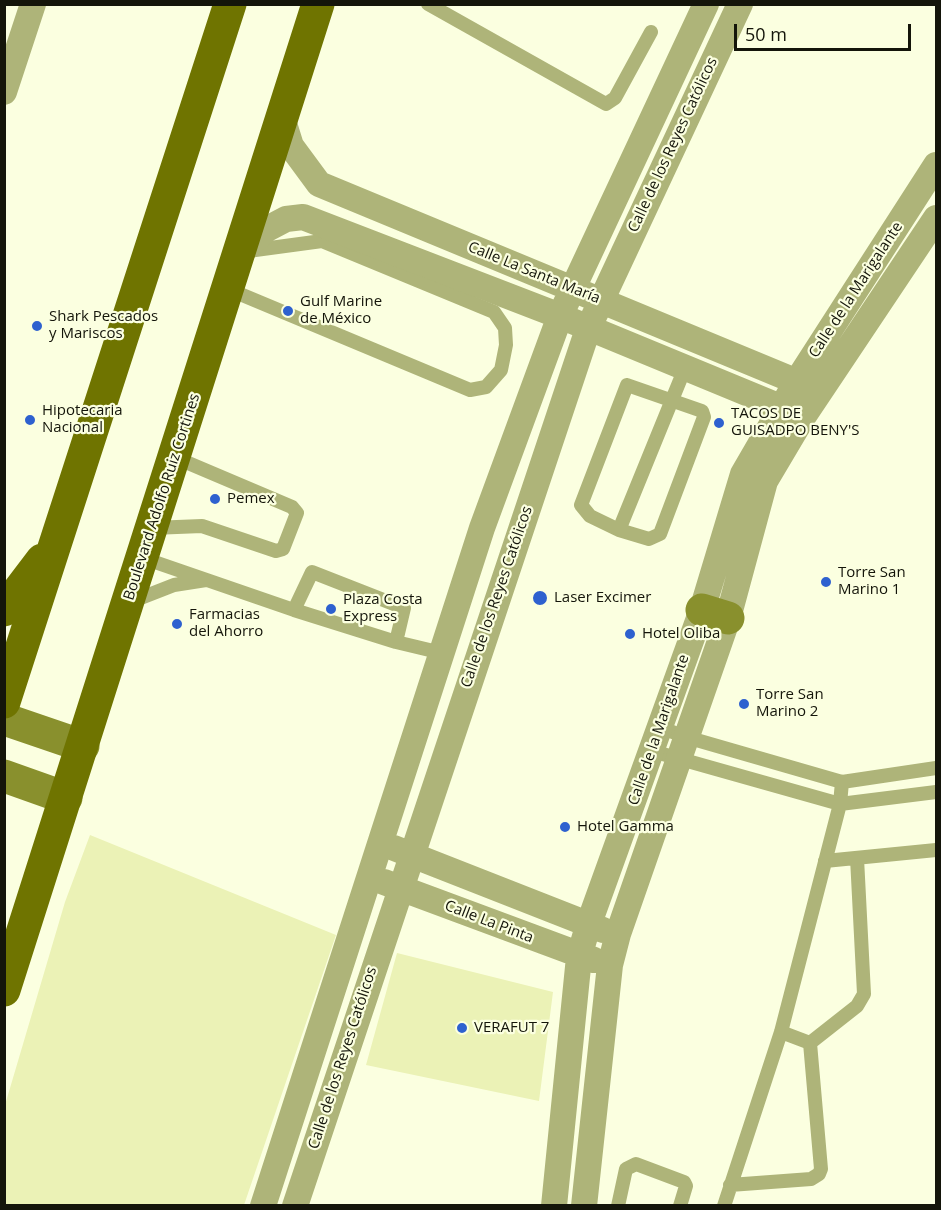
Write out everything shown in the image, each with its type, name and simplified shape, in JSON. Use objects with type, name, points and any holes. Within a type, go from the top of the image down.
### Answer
[{"type":"main road","points":[[4,702],[231,4]]},
{"type":"main road","name":"Boulevard Adolfo Ruiz Cortines","points":[[4,990],[241,252],[318,4]]},
{"type":"main road","points":[[4,610],[57,539]]},
{"type":"street","points":[[4,93],[33,4]]},
{"type":"street","name":"Calle de los Reyes Católicos","points":[[264,1206],[482,528],[571,289],[706,4]]},
{"type":"street","name":"Calle de los Reyes Católicos","points":[[295,1206],[410,855],[588,328],[740,4]]},
{"type":"street","name":"Calle La Santa María","points":[[282,117],[291,146],[319,184],[820,392]]},
{"type":"street","name":"Calle de la Marigalante","points":[[792,412],[797,381],[936,165]]},
{"type":"street","name":"Calle La Santa María","points":[[241,252],[276,224],[286,219],[303,217],[560,316],[792,412]]},
{"type":"street","name":"Calle de la Marigalante","points":[[584,1206],[610,965],[618,934],[683,748],[715,614],[743,474],[792,412],[820,392],[936,218]]},
{"type":"street","points":[[430,266],[442,236]]},
{"type":"street","name":"Calle de la Marigalante","points":[[554,1206],[579,957],[588,926],[656,739],[715,614]]},
{"type":"street","points":[[4,718],[83,746]]},
{"type":"street","points":[[4,776],[66,798]]},
{"type":"street","points":[[381,842],[588,926],[618,934]]},
{"type":"street","name":"Calle La Pinta","points":[[370,876],[579,957],[610,965]]},
{"type":"lane","points":[[428,4],[606,104],[615,98],[651,33]]},
{"type":"lane","points":[[228,289],[470,390],[486,387],[501,370],[506,345],[505,328],[494,312],[322,241],[241,252]]},
{"type":"lane","points":[[620,530],[685,368]]},
{"type":"lane","points":[[627,385],[702,411],[704,417],[660,534],[649,539],[620,530],[590,516],[581,505],[627,385]]},
{"type":"lane","points":[[147,543],[202,526],[276,550],[283,549],[297,513],[292,507],[174,457]]},
{"type":"lane","points":[[147,543],[208,579],[294,610],[396,642],[442,653]]},
{"type":"lane","points":[[294,610],[312,572],[404,608],[396,642]]},
{"type":"lane","points":[[128,604],[174,585],[208,579]]},
{"type":"lane","points":[[656,739],[840,804],[936,792]]},
{"type":"lane","points":[[656,739],[683,748],[843,782],[936,768]]},
{"type":"lane","points":[[724,1206],[781,1032],[840,804],[843,782]]},
{"type":"lane","points":[[825,861],[936,850]]},
{"type":"lane","points":[[810,1043],[856,1006],[864,994],[857,858]]},
{"type":"lane","points":[[781,1032],[810,1043]]},
{"type":"lane","points":[[730,1185],[811,1179],[819,1174],[821,1169],[810,1043]]},
{"type":"lane","points":[[618,1206],[626,1169],[630,1164],[636,1164],[684,1182],[686,1186],[680,1206]]},
{"type":"green space","points":[[90,835],[336,935],[244,1205],[5,1205],[5,1105],[65,902]]},
{"type":"green space","name":"VERAFUT 7","points":[[397,953],[553,992],[539,1101],[366,1065]]},
{"type":"place","name":"Gulf Marine de México","points":[[288,311]]},
{"type":"place","name":"Shark Pescados y Mariscos","points":[[37,326]]},
{"type":"place","name":"Hipotecaria Nacional","points":[[30,420]]},
{"type":"place","name":"TACOS DE GUISADPO BENY'S","points":[[719,423]]},
{"type":"place","name":"Pemex","points":[[215,499]]},
{"type":"place","name":"Torre San Marino 1","points":[[826,582]]},
{"type":"place","name":"Laser Excimer","points":[[540,598]]},
{"type":"place","name":"Plaza Costa Express","points":[[331,609]]},
{"type":"place","name":"Farmacias del Ahorro","points":[[177,624]]},
{"type":"place","name":"Hotel Oliba","points":[[630,634]]},
{"type":"place","name":"Torre San Marino 2","points":[[744,704]]},
{"type":"place","name":"Hotel Gamma","points":[[565,827]]},
{"type":"place","name":"VERAFUT 7","points":[[462,1028]]}]
